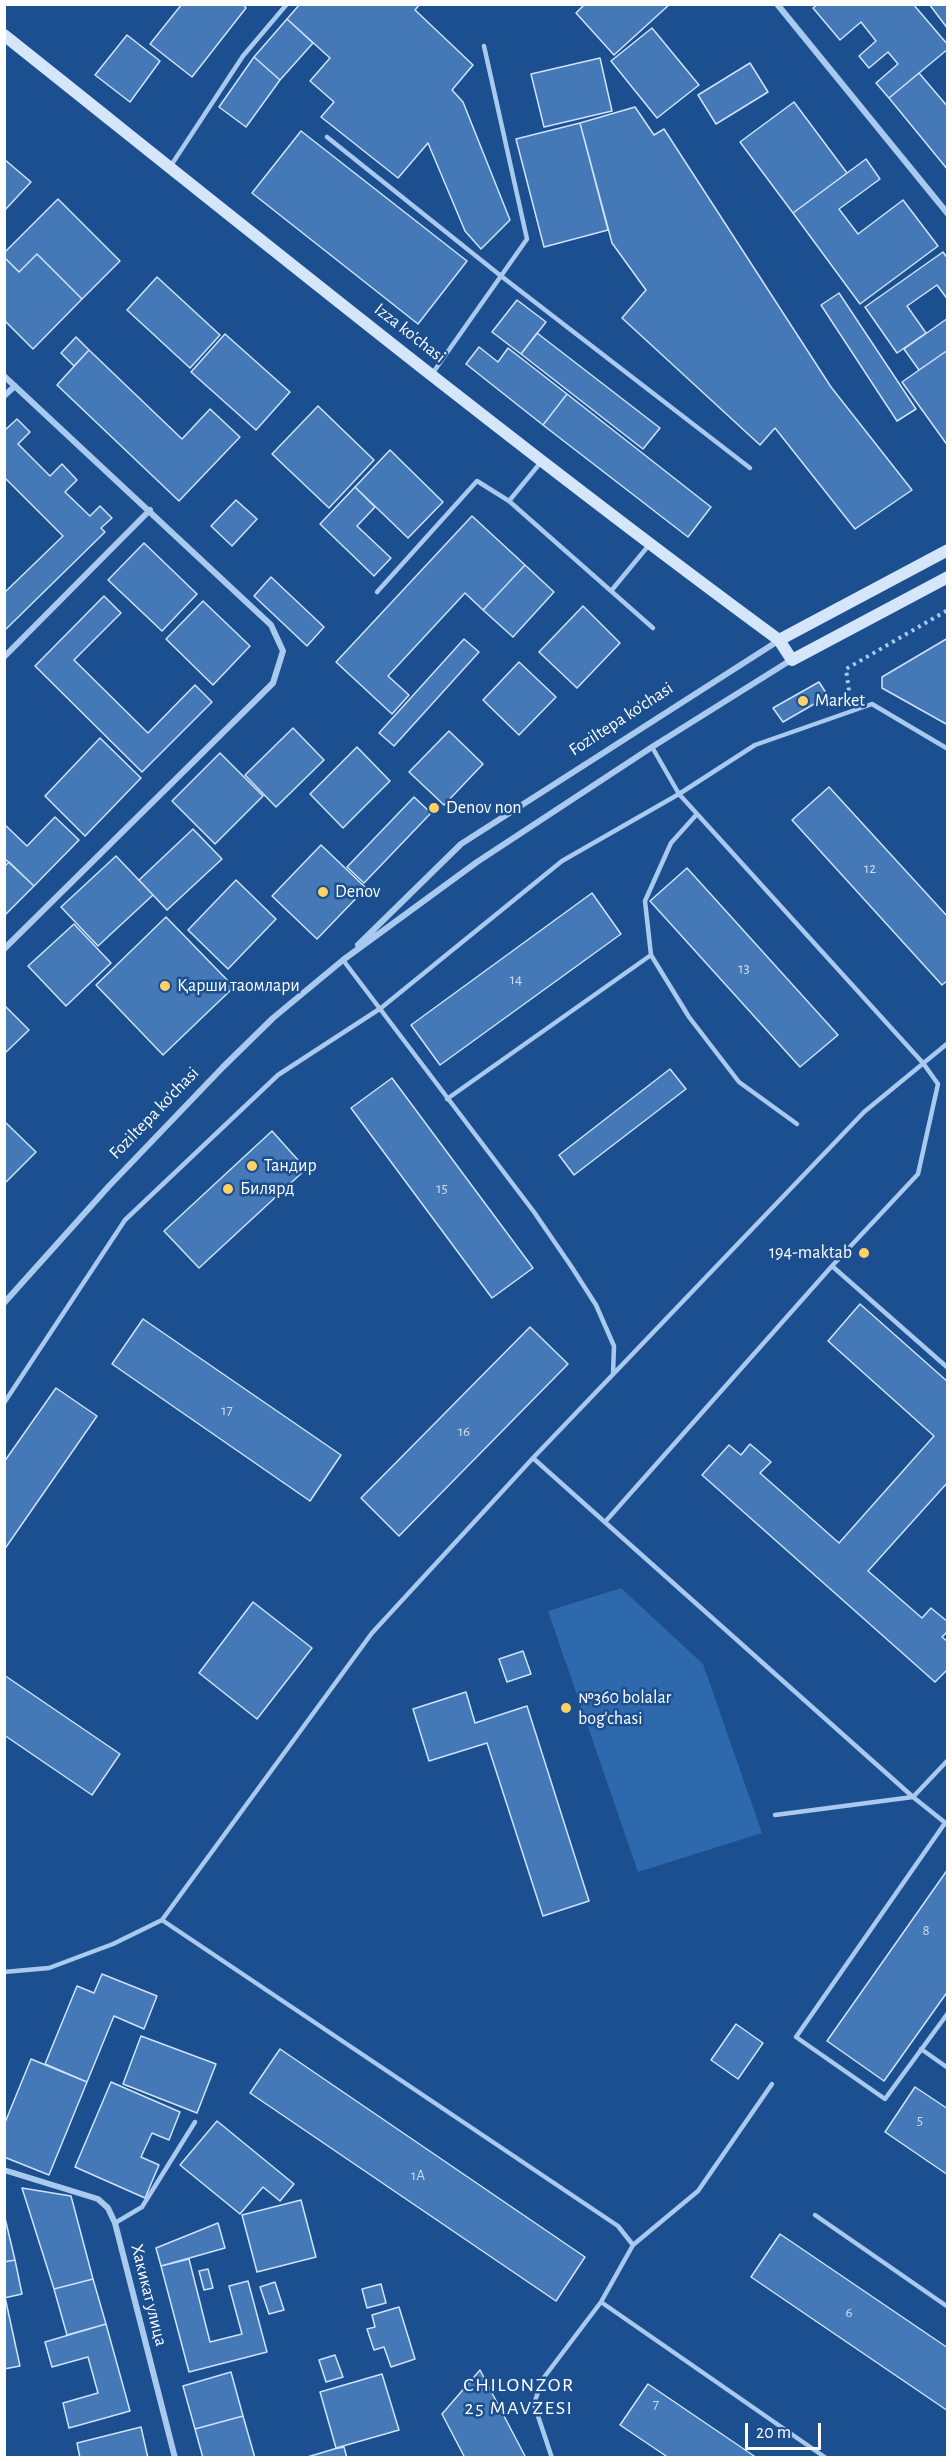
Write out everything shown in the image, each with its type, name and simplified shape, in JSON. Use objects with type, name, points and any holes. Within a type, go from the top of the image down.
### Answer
[{"type":"main road","name":"Izza ko'chasi","points":[[4,35],[650,545],[779,640],[792,660]]},
{"type":"main road","name":"Foziltepa ko'chasi","points":[[779,640],[948,550]]},
{"type":"main road","name":"Foziltepa ko'chasi","points":[[792,660],[948,577]]},
{"type":"street","points":[[777,4],[948,214]]},
{"type":"street","points":[[4,376],[271,625],[283,651],[273,683],[4,949]]},
{"type":"street","points":[[4,396],[15,386]]},
{"type":"street","points":[[4,657],[150,510]]},
{"type":"street","name":"Foziltepa ko'chasi","points":[[343,960],[461,844],[779,640]]},
{"type":"street","name":"Foziltepa ko'chasi","points":[[4,1303],[109,1186],[223,1067],[273,1018],[343,960],[477,862],[652,747],[792,660]]},
{"type":"street","name":"Хакикат улица","points":[[4,2170],[98,2199],[108,2208],[115,2223],[175,2457]]},
{"type":"lane","points":[[170,167],[243,56],[287,4]]},
{"type":"lane","points":[[432,374],[527,239],[484,46]]},
{"type":"lane","points":[[327,137],[501,276],[750,468]]},
{"type":"lane","points":[[509,501],[542,460]]},
{"type":"lane","points":[[377,592],[477,482],[509,501],[652,628]]},
{"type":"lane","points":[[611,591],[650,545]]},
{"type":"lane","points":[[4,1403],[125,1220],[278,1075],[381,1008],[562,861],[679,794],[755,745],[872,704],[948,749]]},
{"type":"lane","points":[[605,1522],[832,1266],[918,1174],[938,1084],[923,1063],[679,794],[652,747]]},
{"type":"lane","points":[[697,814],[671,843],[645,901],[651,955],[689,1017],[739,1082],[797,1124]]},
{"type":"lane","points":[[447,1099],[651,955]]},
{"type":"lane","points":[[343,960],[534,1212],[596,1305],[614,1346],[613,1375]]},
{"type":"lane","points":[[4,1972],[49,1968],[113,1944],[162,1920],[372,1633],[533,1458],[864,1112],[948,1043]]},
{"type":"lane","points":[[832,1266],[948,1368]]},
{"type":"lane","points":[[533,1458],[946,1824],[796,2037],[885,2099],[948,2013]]},
{"type":"lane","points":[[776,1815],[913,1797],[948,1760]]},
{"type":"lane","points":[[162,1920],[618,2226],[633,2245]]},
{"type":"lane","points":[[921,2049],[948,2068]]},
{"type":"lane","points":[[552,2457],[534,2403],[542,2380],[601,2301],[633,2245],[698,2191],[772,2085]]},
{"type":"lane","points":[[115,2223],[142,2207],[195,2122]]},
{"type":"lane","points":[[815,2215],[948,2307]]},
{"type":"lane","points":[[601,2301],[826,2457]]},
{"type":"path","points":[[852,711],[846,669],[948,610]]},
{"type":"shaded area","points":[[621,1588],[703,1664],[762,1833],[638,1872],[548,1611]]},
{"type":"building","points":[[182,4],[243,4],[246,8],[192,77],[150,44]]},
{"type":"building","points":[[300,4],[420,4],[415,10],[473,65],[452,90],[463,102],[510,220],[481,249],[465,231],[428,143],[398,178],[321,117],[334,102],[310,81],[330,58],[287,19]]},
{"type":"building","points":[[585,4],[670,4],[614,55],[576,13]]},
{"type":"building","points":[[818,4],[913,4],[948,45],[948,49],[889,98],[876,83],[898,64],[888,52],[869,68],[859,56],[876,41],[861,22],[840,40],[813,8]]},
{"type":"building","points":[[929,4],[948,4],[948,29]]},
{"type":"building","points":[[287,19],[313,43],[280,80],[254,57]]},
{"type":"building","points":[[652,28],[699,85],[657,118],[611,61]]},
{"type":"building","points":[[127,35],[160,61],[130,102],[95,75]]},
{"type":"building","points":[[254,57],[280,80],[246,127],[219,107]]},
{"type":"building","points":[[600,58],[612,111],[544,127],[531,74]]},
{"type":"building","points":[[750,63],[768,92],[716,124],[698,95]]},
{"type":"building","points":[[919,73],[948,107],[948,170],[889,98]]},
{"type":"building","points":[[794,102],[847,173],[793,213],[740,142]]},
{"type":"building","points":[[635,107],[654,135],[664,129],[831,387],[912,490],[855,529],[775,428],[760,445],[622,318],[646,290],[612,243],[580,123]]},
{"type":"building","points":[[580,123],[608,230],[544,247],[516,139]]},
{"type":"building","points":[[301,131],[467,261],[418,324],[252,193]]},
{"type":"building","points":[[4,159],[31,182],[4,211]]},
{"type":"building","points":[[866,159],[880,179],[839,209],[858,234],[903,200],[938,246],[860,304],[793,213]]},
{"type":"building","points":[[58,199],[120,261],[82,299],[37,254],[19,272],[4,257],[4,253]]},
{"type":"building","points":[[943,252],[948,259],[948,300],[937,285],[907,306],[926,333],[897,353],[865,307]]},
{"type":"building","points":[[37,254],[82,299],[33,349],[4,320],[4,257],[19,272]]},
{"type":"building","points":[[157,277],[220,335],[190,368],[127,310]]},
{"type":"building","points":[[839,293],[916,409],[897,421],[821,305]]},
{"type":"building","points":[[517,300],[546,322],[521,354],[492,332]]},
{"type":"building","points":[[948,318],[948,350],[919,370],[904,349]]},
{"type":"building","points":[[537,333],[660,428],[643,449],[521,354]]},
{"type":"building","points":[[225,334],[290,392],[256,430],[191,372]]},
{"type":"building","points":[[76,337],[89,350],[74,366],[61,353]]},
{"type":"building","points":[[479,347],[498,362],[508,348],[567,394],[543,425],[466,364]]},
{"type":"building","points":[[89,350],[182,439],[210,409],[240,437],[179,501],[57,385]]},
{"type":"building","points":[[948,350],[948,446],[902,382]]},
{"type":"building","points":[[567,394],[711,507],[688,537],[543,425]]},
{"type":"building","points":[[318,406],[374,460],[329,508],[272,454]]},
{"type":"building","points":[[17,419],[30,432],[18,444],[50,476],[62,464],[77,480],[65,492],[90,516],[100,506],[112,518],[101,528],[105,532],[4,631],[4,593],[63,536],[4,477],[4,431]]},
{"type":"building","points":[[390,450],[443,502],[408,538],[355,487]]},
{"type":"building","points":[[355,487],[375,507],[357,526],[391,558],[374,576],[320,524]]},
{"type":"building","points":[[236,500],[257,519],[232,546],[211,526]]},
{"type":"building","points":[[472,516],[525,565],[483,610],[465,593],[388,676],[409,695],[392,714],[336,662]]},
{"type":"building","points":[[144,543],[197,594],[162,631],[108,580]]},
{"type":"building","points":[[525,565],[554,592],[513,637],[483,610]]},
{"type":"building","points":[[271,577],[324,627],[307,646],[254,596]]},
{"type":"building","points":[[104,596],[121,613],[74,660],[148,733],[195,685],[212,702],[142,772],[35,666]]},
{"type":"building","points":[[203,601],[250,646],[213,685],[166,639]]},
{"type":"building","points":[[583,606],[620,643],[577,688],[539,652]]},
{"type":"building","points":[[948,638],[948,725],[882,688],[882,677]]},
{"type":"building","points":[[464,639],[479,652],[394,746],[379,733]]},
{"type":"building","points":[[519,662],[556,697],[519,735],[483,700]]},
{"type":"building","points":[[819,682],[828,696],[783,722],[773,708]]},
{"type":"building","points":[[293,728],[324,760],[276,807],[245,775]]},
{"type":"building","points":[[449,731],[483,764],[444,805],[409,772]]},
{"type":"building","points":[[100,738],[141,778],[85,836],[45,796]]},
{"type":"building","points":[[357,747],[390,781],[343,828],[310,794]]},
{"type":"building","points":[[220,753],[263,796],[215,844],[172,801]]},
{"type":"building","points":[[829,787],[948,917],[948,980],[942,985],[792,820]]},
{"type":"building","points":[[414,797],[431,813],[364,883],[347,867]]},
{"type":"building","points":[[55,817],[79,840],[34,886],[4,858],[4,824],[27,846]]},
{"type":"building","points":[[193,829],[222,859],[167,910],[139,880]]},
{"type":"building","points":[[321,845],[366,888],[317,939],[272,896]]},
{"type":"building","points":[[116,856],[153,895],[98,946],[61,907]]},
{"type":"building","points":[[9,862],[34,886],[4,916],[4,867]]},
{"type":"building","points":[[687,868],[838,1035],[800,1067],[650,901]]},
{"type":"building","points":[[236,880],[276,919],[228,969],[188,930]]},
{"type":"building","points":[[592,893],[621,934],[440,1065],[411,1025]]},
{"type":"building","name":"Қарши таомлари","points":[[166,917],[234,987],[163,1055],[96,985]]},
{"type":"building","points":[[74,924],[111,963],[66,1006],[28,966]]},
{"type":"building","points":[[4,1006],[29,1030],[4,1054]]},
{"type":"building","points":[[670,1069],[686,1089],[574,1175],[559,1155]]},
{"type":"building","points":[[392,1078],[533,1268],[492,1298],[351,1108]]},
{"type":"building","points":[[4,1121],[36,1152],[6,1182],[4,1180]]},
{"type":"building","points":[[272,1131],[306,1169],[199,1268],[164,1231]]},
{"type":"building","points":[[860,1304],[948,1382],[948,1482],[868,1571],[922,1618],[931,1608],[948,1622],[948,1631],[942,1637],[948,1642],[948,1669],[935,1682],[702,1475],[729,1445],[741,1455],[750,1444],[771,1462],[760,1473],[839,1543],[934,1436],[828,1341]]},
{"type":"building","points":[[143,1319],[341,1455],[310,1501],[112,1364]]},
{"type":"building","points":[[530,1327],[568,1364],[399,1536],[361,1498]]},
{"type":"building","points":[[56,1388],[97,1416],[4,1550],[4,1462]]},
{"type":"building","points":[[253,1602],[312,1648],[257,1719],[199,1673]]},
{"type":"building","points":[[523,1651],[531,1674],[507,1682],[499,1659]]},
{"type":"building","points":[[4,1675],[120,1754],[92,1795],[4,1735]]},
{"type":"building","points":[[466,1692],[475,1723],[527,1706],[589,1901],[543,1916],[487,1743],[429,1761],[413,1709]]},
{"type":"building","points":[[948,1869],[948,1991],[884,2081],[827,2041]]},
{"type":"building","points":[[102,1974],[157,1996],[144,2029],[114,2016],[87,2082],[45,2064],[77,1986],[94,1993]]},
{"type":"building","points":[[736,2024],[763,2043],[738,2079],[711,2060]]},
{"type":"building","points":[[141,2036],[216,2064],[197,2113],[123,2084]]},
{"type":"building","points":[[280,2049],[585,2257],[556,2301],[250,2093]]},
{"type":"building","points":[[31,2059],[87,2082],[49,2175],[4,2157],[4,2125]]},
{"type":"building","points":[[111,2082],[180,2112],[169,2140],[152,2133],[141,2157],[159,2165],[145,2198],[75,2167]]},
{"type":"building","points":[[915,2087],[948,2109],[948,2175],[885,2132]]},
{"type":"building","points":[[217,2121],[294,2184],[280,2201],[263,2187],[240,2214],[180,2165]]},
{"type":"building","points":[[22,2188],[71,2196],[93,2279],[54,2289]]},
{"type":"building","points":[[301,2200],[316,2257],[257,2272],[242,2215]]},
{"type":"building","points":[[4,2214],[15,2260],[4,2262]]},
{"type":"building","points":[[218,2223],[225,2248],[161,2266],[156,2248]]},
{"type":"building","points":[[780,2234],[948,2348],[948,2411],[751,2277]]},
{"type":"building","points":[[189,2259],[210,2342],[242,2334],[229,2286],[248,2281],[267,2352],[189,2372],[161,2266]]},
{"type":"building","points":[[15,2260],[22,2294],[4,2298],[4,2262]]},
{"type":"building","points":[[208,2269],[213,2288],[204,2290],[199,2271]]},
{"type":"building","points":[[93,2279],[106,2324],[67,2335],[54,2289]]},
{"type":"building","points":[[275,2282],[284,2310],[269,2314],[260,2287]]},
{"type":"building","points":[[381,2284],[386,2303],[367,2308],[362,2289]]},
{"type":"building","points":[[4,2298],[20,2366],[4,2369]]},
{"type":"building","points":[[399,2307],[415,2359],[391,2367],[384,2347],[374,2350],[367,2329],[375,2327],[372,2315]]},
{"type":"building","points":[[106,2324],[130,2411],[69,2428],[63,2403],[98,2393],[88,2357],[52,2367],[45,2342]]},
{"type":"building","points":[[335,2355],[343,2377],[326,2382],[319,2360]]},
{"type":"building","points":[[480,2370],[526,2458],[465,2458],[442,2414]]},
{"type":"building","points":[[231,2372],[243,2416],[195,2429],[183,2386]]},
{"type":"building","points":[[382,2374],[399,2430],[336,2448],[320,2392]]},
{"type":"building","points":[[648,2384],[757,2458],[669,2458],[620,2425]]},
{"type":"building","points":[[243,2416],[255,2458],[203,2458],[195,2429]]},
{"type":"building","points":[[141,2427],[148,2458],[80,2458],[77,2443]]},
{"type":"building","points":[[344,2447],[347,2458],[304,2458],[334,2449]]},
{"type":"place","name":"Market","points":[[803,701]]},
{"type":"place","name":"Denov non","points":[[434,808]]},
{"type":"place","name":"Denov","points":[[323,892]]},
{"type":"place","name":"Қарши таомлари","points":[[165,986]]},
{"type":"place","name":"Тандир","points":[[252,1166]]},
{"type":"place","name":"Билярд","points":[[228,1189]]},
{"type":"place","name":"194-maktab","points":[[864,1253]]},
{"type":"place","name":"№360 bolalar bog'chasi","points":[[566,1708]]},
{"type":"district","name":"CHILONZOR 25 MAVZESI","points":[[519,2396]]}]
